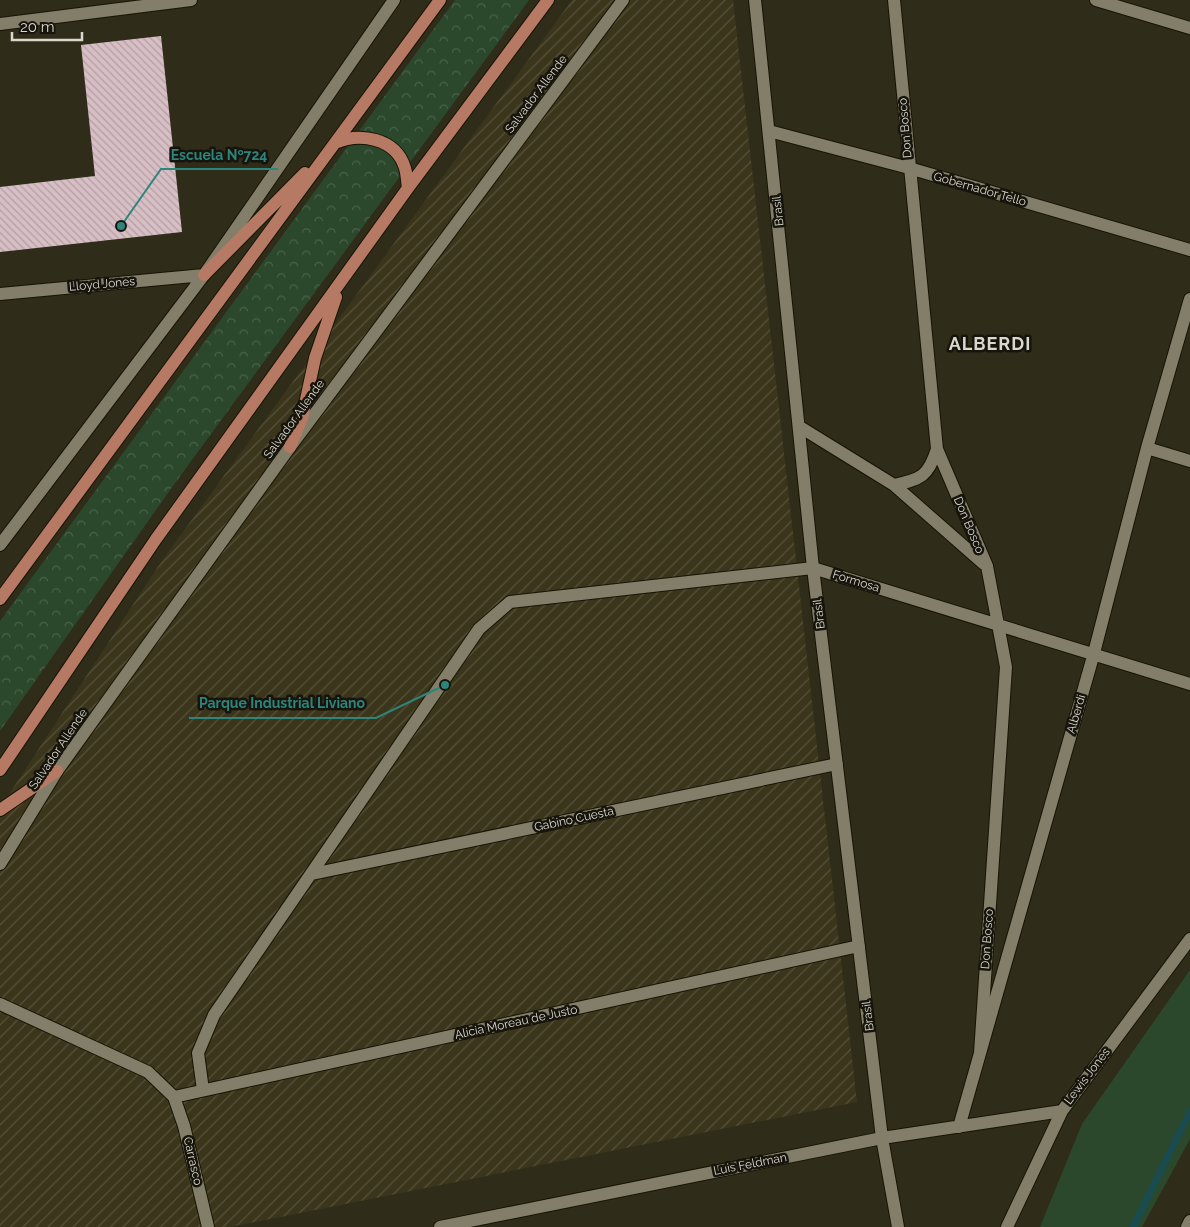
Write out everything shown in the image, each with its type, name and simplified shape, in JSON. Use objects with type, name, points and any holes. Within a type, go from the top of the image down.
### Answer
[{"type":"main road","points":[[0,599],[440,0]]},
{"type":"main road","points":[[0,770],[156,539],[408,188],[548,0]]},
{"type":"main road","points":[[204,275],[335,142],[355,136],[375,139],[393,149],[405,167],[408,188]]},
{"type":"main road","points":[[290,447],[302,418],[315,358],[341,282]]},
{"type":"main road","points":[[0,810],[58,771]]},
{"type":"street","points":[[0,24],[190,0]]},
{"type":"street","points":[[379,0],[380,18]]},
{"type":"street","points":[[0,545],[204,275],[394,0]]},
{"type":"street","name":"Salvador Allende","points":[[0,864],[58,771],[290,447],[623,0]]},
{"type":"street","name":"Brasil","points":[[755,0],[770,131],[813,568],[882,1138],[898,1227]]},
{"type":"street","name":"Don Bosco","points":[[894,0],[937,449],[987,566],[1000,626],[1006,667],[980,1053]]},
{"type":"street","points":[[1096,0],[1190,28]]},
{"type":"street","name":"Gobernador Tello","points":[[770,131],[909,168],[1190,250]]},
{"type":"street","name":"Lloyd Jones","points":[[0,294],[204,275]]},
{"type":"street","name":"Alberdi","points":[[959,1127],[1094,653],[1147,448],[1190,299]]},
{"type":"street","points":[[800,428],[894,485],[987,566]]},
{"type":"street","points":[[1147,448],[1190,461]]},
{"type":"street","points":[[894,485],[918,480],[931,468],[937,449]]},
{"type":"street","name":"Formosa","points":[[312,874],[479,629],[510,602],[813,568],[1190,684]]},
{"type":"street","name":"Gabino Cuesta","points":[[312,874],[837,764]]},
{"type":"street","points":[[203,1090],[198,1053],[214,1015],[312,874]]},
{"type":"street","name":"Lewis Jones","points":[[1007,1227],[1062,1111],[1190,939]]},
{"type":"street","name":"Alicia Moreau de Justo","points":[[174,1097],[859,946]]},
{"type":"street","points":[[0,1004],[148,1072],[174,1097]]},
{"type":"street","name":"Carrasco","points":[[174,1097],[184,1126],[208,1227]]},
{"type":"street","name":"Luis Feldman","points":[[440,1227],[882,1138],[1062,1111]]},
{"type":"street","points":[[1187,1227],[1190,1221]]},
{"type":"shaded area","points":[[572,0],[733,0],[857,1102],[230,1227],[0,1227],[0,808],[161,562]]},
{"type":"green space","points":[[455,0],[529,0],[170,490],[0,731],[0,621]]},
{"type":"green space","points":[[1190,970],[1190,1139],[1142,1227],[1040,1227],[1082,1124]]},
{"type":"building","points":[[161,36],[182,232],[0,252],[0,187],[95,176],[81,45]]},
{"type":"waterway","points":[[1133,1227],[1190,1111]]},
{"type":"place","name":"Escuela Nº724","points":[[121,226]]},
{"type":"place","name":"Parque Industrial Liviano","points":[[445,685]]},
{"type":"district","name":"ALBERDI","points":[[990,343]]}]
